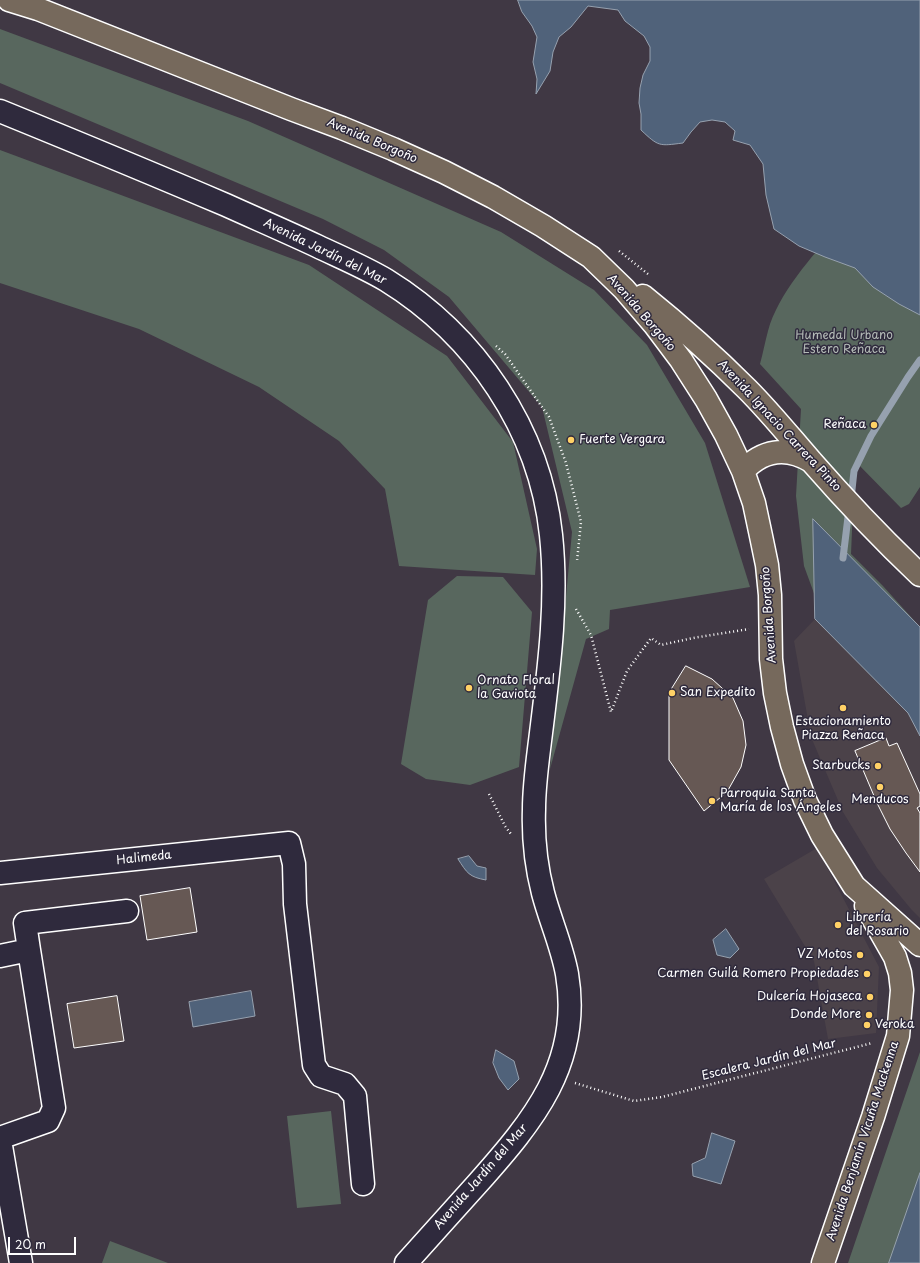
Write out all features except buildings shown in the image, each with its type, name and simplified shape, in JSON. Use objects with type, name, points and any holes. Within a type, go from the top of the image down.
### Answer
[{"type":"main road","name":"Avenida Borgoño","points":[[10,0],[38,9],[393,149],[444,172],[493,197],[543,226],[591,257],[629,295],[654,324],[681,360],[706,399],[726,435],[743,471],[754,503],[767,565],[770,595],[771,659],[775,693],[792,764],[805,800],[822,835],[854,886],[920,945]]},
{"type":"main road","name":"Avenida Ignacio Carrera Pinto","points":[[591,257],[639,292],[713,356],[762,405],[812,462],[888,544],[920,575]]},
{"type":"main road","points":[[743,471],[757,459],[774,453],[794,453],[803,456],[812,462]]},
{"type":"main road","name":"Avenida Benjamín Vicuña Mackenna","points":[[822,1263],[889,1068],[898,1036],[902,990],[900,973],[895,957],[854,886]]},
{"type":"street","name":"Avenida Jardín del Mar","points":[[0,111],[265,222],[352,262],[383,278],[412,297],[439,319],[464,344],[486,371],[505,400],[521,431],[534,462],[544,495],[554,562],[551,649],[536,779],[534,837],[543,892],[566,970],[570,1013],[567,1035],[555,1077],[539,1107],[508,1150],[406,1263]]},
{"type":"street","name":"Halimeda","points":[[0,873],[289,843],[294,864],[295,904],[314,1065],[321,1076],[345,1084],[355,1096],[364,1184]]},
{"type":"street","points":[[21,1263],[0,1139],[48,1121],[54,1108],[25,923],[127,911]]},
{"type":"street","points":[[0,956],[29,950]]},
{"type":"path","points":[[494,344],[505,354],[549,417],[566,463],[581,522],[577,566]]},
{"type":"path","points":[[574,603],[591,635],[611,712],[627,671],[651,638],[661,644],[770,625]]},
{"type":"path","name":"Escalera Jardín del Mar","points":[[555,1077],[634,1101],[662,1097],[873,1043]]},
{"type":"shaded area","points":[[815,619],[908,713],[920,736],[920,918],[877,868],[843,812],[811,737],[794,641]]},
{"type":"shaded area","points":[[817,848],[879,967],[876,1033],[828,1039],[814,961],[764,879]]},
{"type":"green space","points":[[0,29],[248,121],[501,232],[594,290],[647,345],[705,443],[750,587],[610,610],[609,629],[586,639],[550,769],[572,532],[542,407],[449,297],[384,250],[323,219],[0,83]]},
{"type":"green space","points":[[0,150],[309,265],[447,356],[513,442],[537,549],[535,575],[399,566],[385,489],[339,441],[259,387],[139,329],[0,283]]},
{"type":"green space","name":"Humedal Urbano Estero Reñaca","points":[[837,228],[920,241],[920,487],[909,504],[901,508],[855,461],[851,554],[883,586],[920,627],[920,736],[908,713],[815,619],[815,596],[804,566],[796,496],[801,409],[760,364],[768,331],[779,303],[797,276]]},
{"type":"green space","name":"Ornato Floral la Gaviota","points":[[457,576],[503,577],[532,612],[519,767],[470,785],[426,779],[401,764],[428,600]]},
{"type":"green space","points":[[920,1052],[920,1263],[848,1263]]},
{"type":"green space","points":[[331,1111],[341,1204],[297,1208],[287,1116]]},
{"type":"green space","points":[[110,1241],[168,1263],[102,1263]]},
{"type":"water","points":[[518,0],[920,0],[920,315],[899,304],[873,287],[855,268],[799,246],[774,229],[766,195],[763,164],[750,145],[733,140],[735,131],[725,122],[712,120],[700,122],[683,143],[669,145],[660,144],[652,140],[641,130],[639,103],[640,88],[643,75],[650,61],[650,47],[644,36],[625,21],[618,10],[588,6],[571,27],[559,37],[553,52],[550,71],[536,94],[537,79],[533,62],[537,37],[532,26],[522,12]]},
{"type":"water","points":[[813,519],[920,627],[920,736],[908,713],[815,619]]},
{"type":"water","points":[[469,856],[477,866],[486,868],[486,880],[469,874],[458,859]]},
{"type":"water","points":[[726,929],[739,949],[730,958],[717,955],[713,940]]},
{"type":"water","points":[[251,991],[255,1016],[193,1027],[189,1002]]},
{"type":"water","points":[[496,1050],[514,1061],[519,1079],[508,1090],[499,1078],[493,1063]]},
{"type":"water","points":[[712,1133],[735,1141],[721,1184],[693,1176],[692,1164],[705,1158]]},
{"type":"water","points":[[920,1173],[920,1263],[889,1263]]},
{"type":"waterway","points":[[851,499],[854,471],[871,436],[920,360]]},
{"type":"waterway","points":[[843,558],[849,509]]},
{"type":"place","name":"Reñaca","points":[[874,425]]},
{"type":"place","name":"Fuerte Vergara","points":[[571,440]]},
{"type":"place","name":"Ornato Floral la Gaviota","points":[[469,688]]},
{"type":"place","name":"San Expedito","points":[[672,693]]},
{"type":"place","name":"Estacionamiento Piazza Reñaca","points":[[843,708]]},
{"type":"place","name":"Starbucks","points":[[878,766]]},
{"type":"place","name":"Menducos","points":[[880,787]]},
{"type":"place","name":"Parroquia Santa María de los Ángeles","points":[[712,801]]},
{"type":"place","name":"Librería del Rosario","points":[[838,925]]},
{"type":"place","name":"VZ Motos","points":[[860,955]]},
{"type":"place","name":"Carmen Guilá Romero Propiedades","points":[[867,974]]},
{"type":"place","name":"Dulcería Hojaseca","points":[[870,997]]},
{"type":"place","name":"Donde More","points":[[869,1015]]},
{"type":"place","name":"Veroka","points":[[867,1025]]}]
